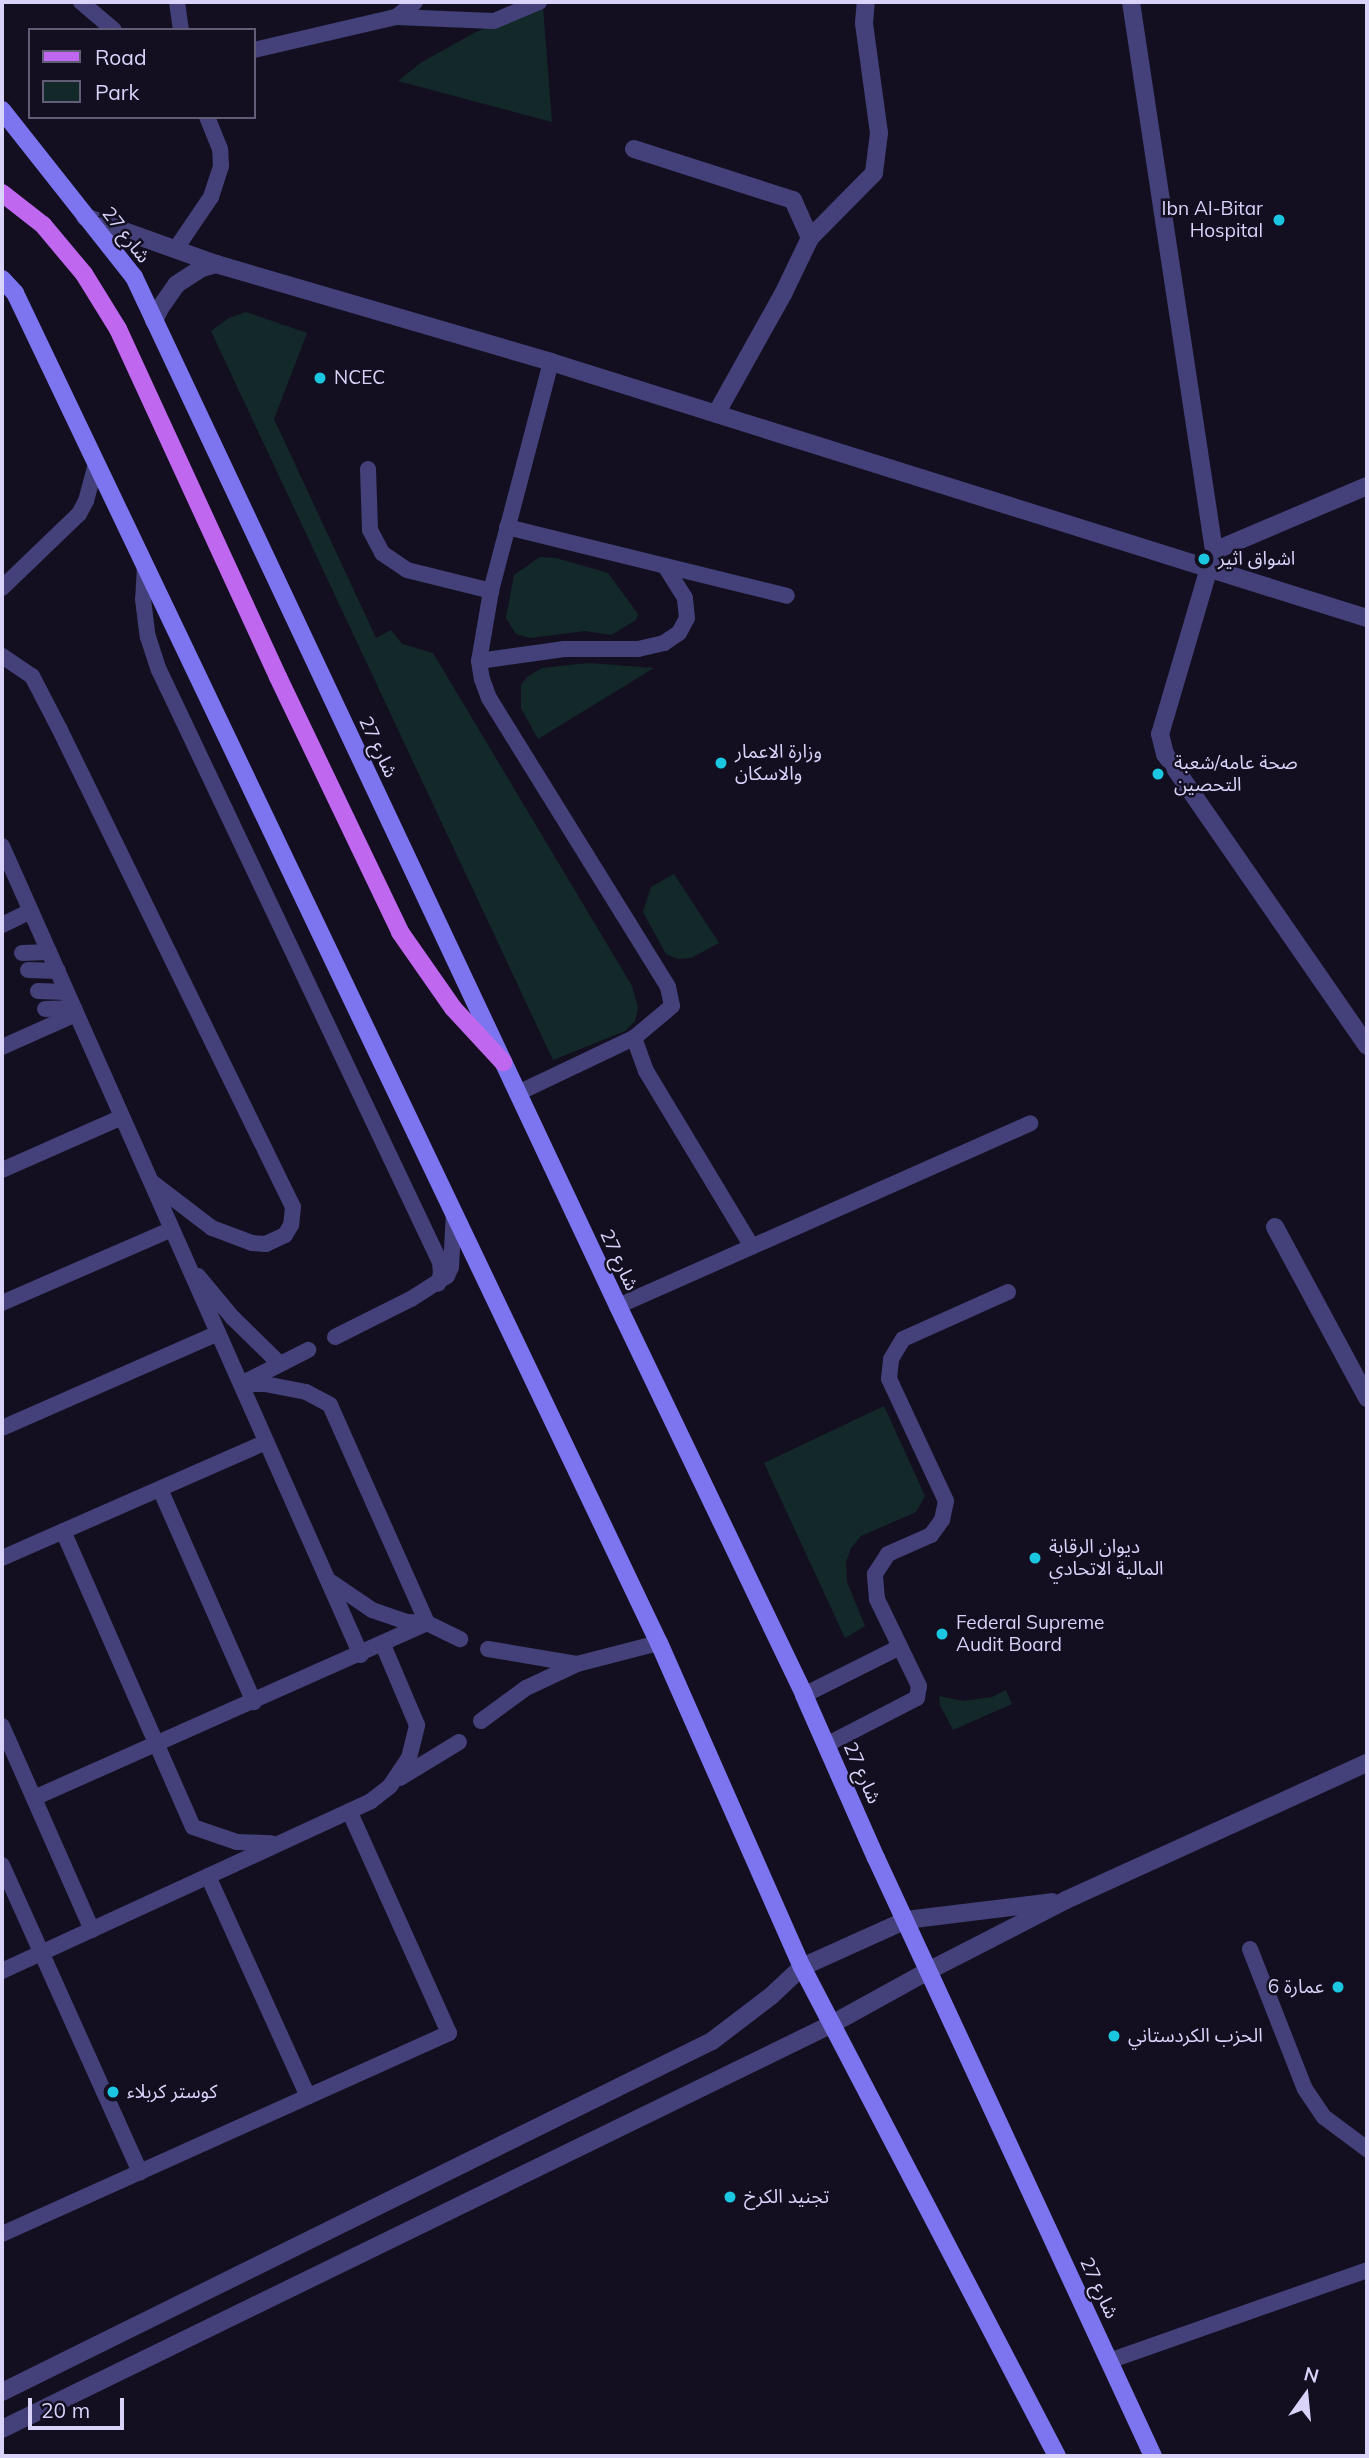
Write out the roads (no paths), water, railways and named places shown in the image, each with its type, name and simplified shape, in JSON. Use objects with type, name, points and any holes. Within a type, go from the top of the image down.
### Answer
[{"type":"main road","name":"شارع 27","points":[[2,110],[134,278],[804,1695],[1153,2456]]},
{"type":"main road","points":[[2,121],[26,143]]},
{"type":"main road","points":[[2,193],[43,225],[76,264],[118,329],[289,701],[400,932],[453,1009],[503,1062]]},
{"type":"main road","points":[[2,279],[15,293],[659,1643],[802,1967],[1057,2456]]},
{"type":"street","points":[[716,414],[810,238],[874,173],[878,133],[864,23],[866,2]]},
{"type":"street","points":[[1131,2],[1214,551],[1160,734],[1165,754],[1367,1045]]},
{"type":"street","points":[[634,149],[793,200],[810,238]]},
{"type":"street","points":[[85,217],[216,264],[551,362],[1210,571],[1367,618]]},
{"type":"street","points":[[155,321],[159,308],[177,284],[189,275],[216,264]]},
{"type":"street","points":[[1214,551],[1367,486]]},
{"type":"street","points":[[1275,1227],[1367,1398]]},
{"type":"street","points":[[2,2429],[832,2024],[1066,1900],[1367,1763]]},
{"type":"street","points":[[2,2392],[712,2041],[771,1996],[802,1967],[906,1920],[1066,1900]]},
{"type":"lane","points":[[81,2],[112,28]]},
{"type":"lane","points":[[177,2],[181,28]]},
{"type":"lane","points":[[396,18],[415,2]]},
{"type":"lane","points":[[256,50],[396,18],[494,22],[539,2]]},
{"type":"lane","points":[[175,250],[211,197],[221,166],[220,149],[208,119]]},
{"type":"lane","points":[[518,1093],[634,1038],[672,1006],[668,987],[489,698],[479,661],[491,591],[551,362]]},
{"type":"lane","points":[[2,588],[79,514],[86,501],[96,463]]},
{"type":"lane","points":[[368,469],[370,530],[382,553],[407,569],[491,591]]},
{"type":"lane","points":[[507,527],[787,596]]},
{"type":"lane","points":[[145,565],[143,598],[146,624],[159,670],[440,1262],[438,1284]]},
{"type":"lane","points":[[479,661],[564,649],[638,649],[664,643],[679,634],[687,618],[685,597],[665,566]]},
{"type":"lane","points":[[2,656],[32,676],[60,728],[292,1207],[291,1225],[285,1235],[266,1244],[252,1243],[212,1228],[150,1181]]},
{"type":"lane","points":[[2,846],[361,1655]]},
{"type":"lane","points":[[2,925],[31,911]]},
{"type":"lane","points":[[22,953],[49,952]]},
{"type":"lane","points":[[29,970],[58,971]]},
{"type":"lane","points":[[38,991],[66,992]]},
{"type":"lane","points":[[45,1009],[75,1011]]},
{"type":"lane","points":[[2,1047],[75,1011]]},
{"type":"lane","points":[[634,1038],[646,1071],[752,1247]]},
{"type":"lane","points":[[2,1170],[122,1117]]},
{"type":"lane","points":[[618,1306],[1030,1123]]},
{"type":"lane","points":[[335,1337],[438,1284],[451,1267],[454,1213]]},
{"type":"lane","points":[[2,1303],[172,1229]]},
{"type":"lane","points":[[187,1263],[233,1318],[280,1364]]},
{"type":"lane","points":[[826,1745],[917,1698],[919,1686],[877,1599],[875,1574],[888,1554],[931,1535],[942,1520],[946,1501],[890,1379],[891,1359],[903,1339],[1007,1292]]},
{"type":"lane","points":[[2,1428],[218,1333]]},
{"type":"lane","points":[[240,1384],[308,1350]]},
{"type":"lane","points":[[240,1384],[265,1384],[306,1392],[330,1405],[427,1623]]},
{"type":"lane","points":[[2,1558],[266,1442]]},
{"type":"lane","points":[[160,1489],[254,1702]]},
{"type":"lane","points":[[63,1531],[193,1827],[237,1842],[261,1844],[288,1839]]},
{"type":"lane","points":[[327,1578],[372,1610],[407,1622],[427,1623],[460,1639]]},
{"type":"lane","points":[[34,1798],[361,1655],[427,1623]]},
{"type":"lane","points":[[481,1721],[526,1688],[577,1664],[659,1643]]},
{"type":"lane","points":[[383,1645],[416,1725],[409,1758],[390,1786]]},
{"type":"lane","points":[[804,1695],[898,1647]]},
{"type":"lane","points":[[488,1649],[577,1664]]},
{"type":"lane","points":[[4,1736],[92,1930]]},
{"type":"lane","points":[[2,1971],[371,1801],[459,1742]]},
{"type":"lane","points":[[3,2230],[140,2172],[449,2033],[349,1811]]},
{"type":"lane","points":[[2,1865],[140,2172]]},
{"type":"lane","points":[[208,1876],[308,2096]]},
{"type":"lane","points":[[1250,1949],[1305,2089],[1324,2117],[1367,2149]]},
{"type":"lane","points":[[1109,2361],[1367,2270]]},
{"type":"place","name":"Ibn Al-Bitar Hospital","points":[[1279,220]]},
{"type":"place","name":"NCEC","points":[[320,378]]},
{"type":"place","name":"اشواق اثير","points":[[1204,559]]},
{"type":"place","name":"وزارة الاعمار والاسكان","points":[[721,763]]},
{"type":"place","name":"صحة عامه/شعبة التحصين","points":[[1158,774]]},
{"type":"place","name":"ديوان الرقابة المالية الاتحادي","points":[[1035,1558]]},
{"type":"place","name":"Federal Supreme Audit Board","points":[[942,1634]]},
{"type":"place","name":"عمارة 6","points":[[1338,1987]]},
{"type":"place","name":"الحزب الكردستاني","points":[[1114,2036]]},
{"type":"place","name":"كوستر كربلاء","points":[[113,2092]]},
{"type":"place","name":"تجنيد الكرخ","points":[[730,2197]]}]
